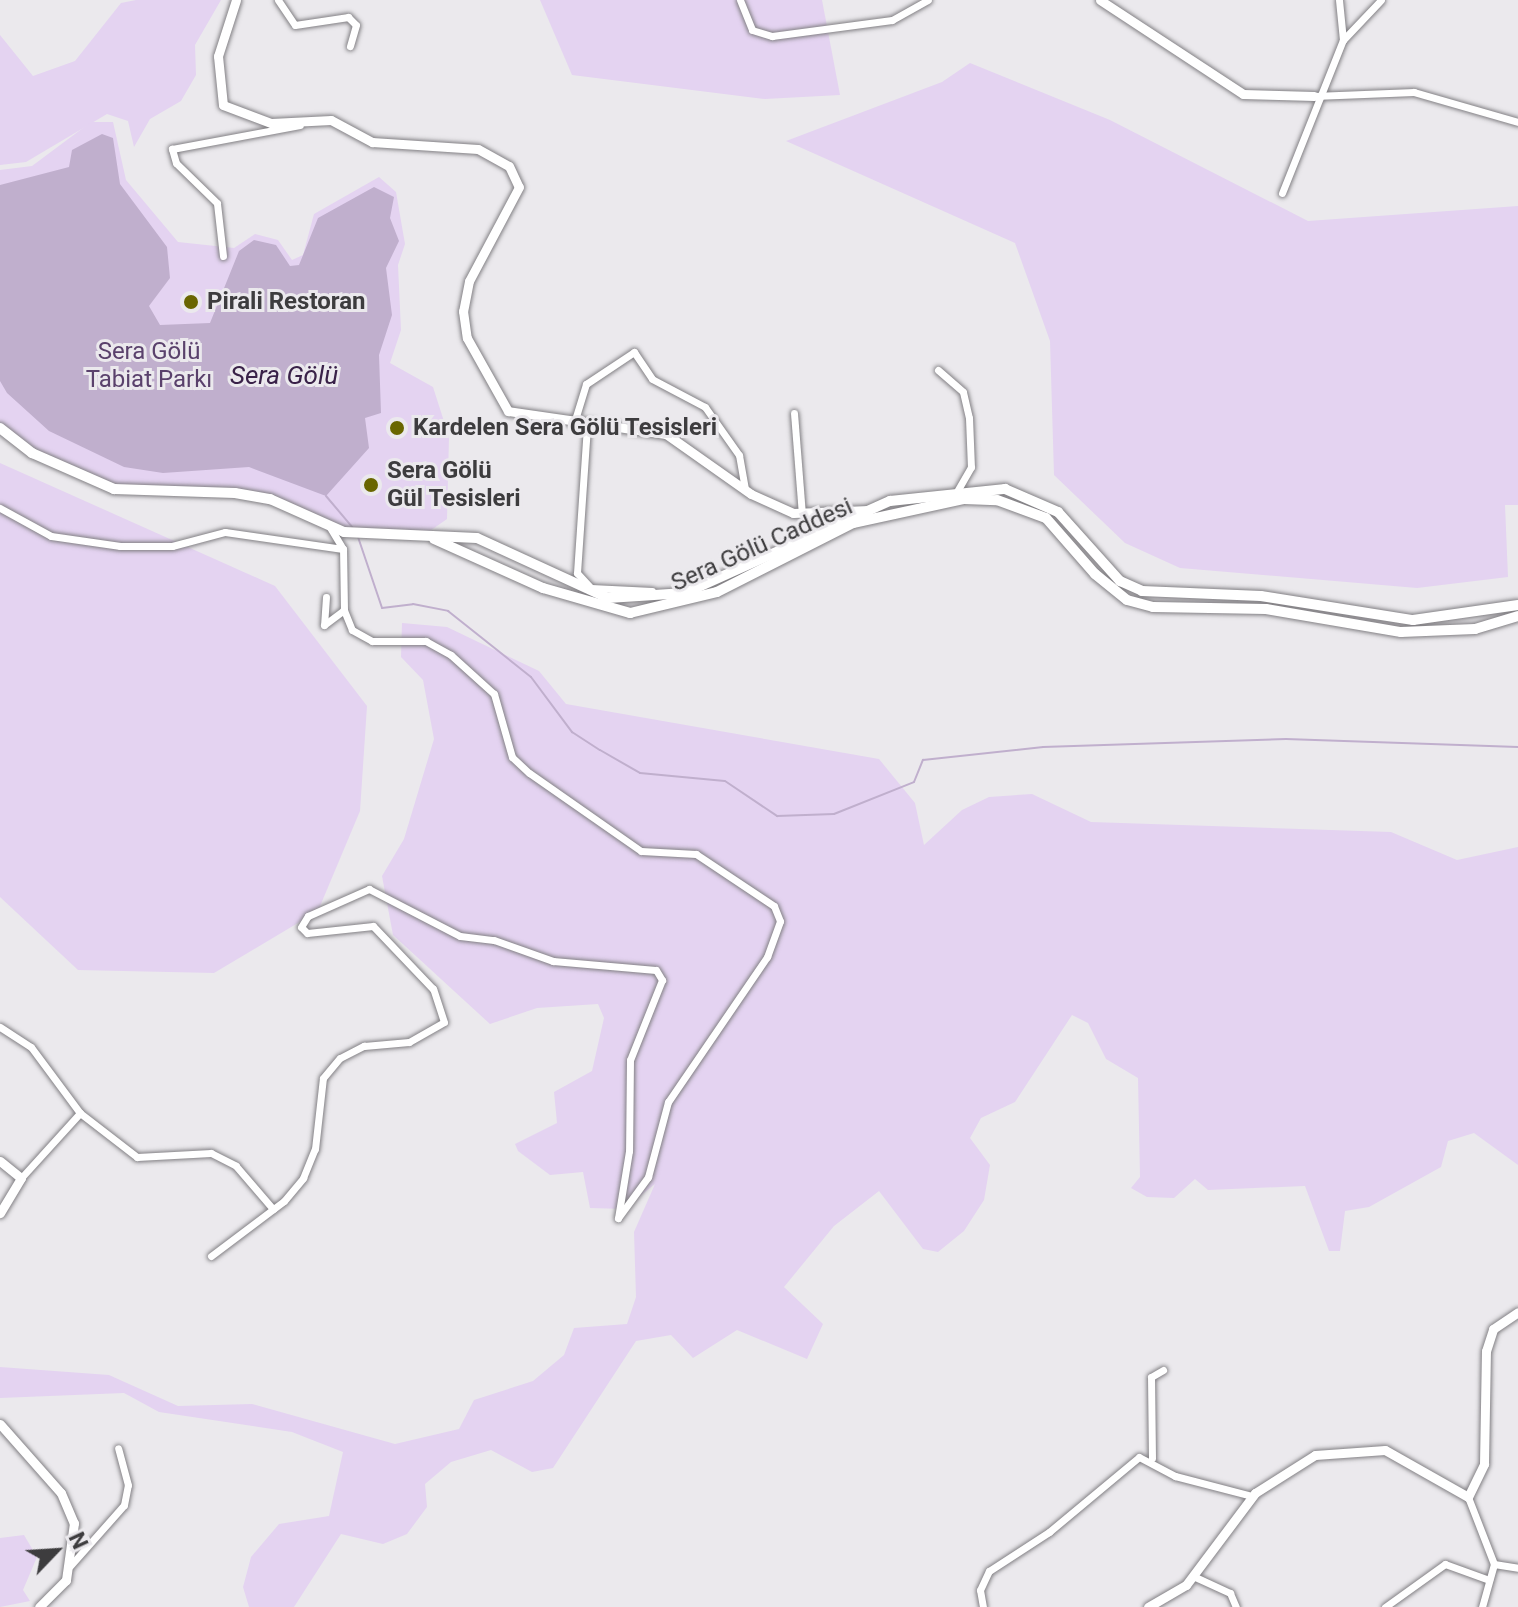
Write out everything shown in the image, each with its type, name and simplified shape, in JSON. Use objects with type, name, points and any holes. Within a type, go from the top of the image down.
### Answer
[{"type":"main road","name":"Sera Gölü Caddesi","points":[[0,428],[32,453],[114,489],[247,495],[344,532],[477,538],[608,598],[685,593],[865,509],[958,490],[1005,489],[1037,498],[1120,581],[1142,591],[1261,596],[1413,620],[1518,605]]},
{"type":"main road","name":"Sera Gölü Caddesi","points":[[424,535],[543,588],[630,613],[717,592],[801,545],[884,514],[951,502],[1025,507],[1067,539],[1127,600],[1153,607],[1266,609],[1401,632],[1475,629],[1518,616]]},
{"type":"street","points":[[236,0],[218,56],[223,105],[300,125]]},
{"type":"street","points":[[278,0],[295,25],[348,17],[356,25],[350,46]]},
{"type":"street","points":[[740,0],[752,30],[772,36],[892,20],[928,0]]},
{"type":"street","points":[[1100,0],[1243,94],[1314,96],[1414,92],[1518,122]]},
{"type":"street","points":[[1339,0],[1343,40]]},
{"type":"street","points":[[1282,193],[1314,96],[1343,40],[1381,0]]},
{"type":"street","points":[[223,256],[217,203],[176,163],[172,149],[331,120],[372,142],[478,149],[509,166],[519,187],[469,281],[467,338],[508,411],[574,425],[666,434],[745,490],[802,514],[865,509],[884,514]]},
{"type":"street","points":[[574,425],[586,384],[634,352],[652,379],[705,407],[739,455],[745,490]]},
{"type":"street","points":[[938,370],[963,392],[969,418],[971,467],[951,502]]},
{"type":"street","points":[[794,413],[802,514]]},
{"type":"street","points":[[587,426],[576,532],[582,582],[685,593],[717,592]]},
{"type":"street","points":[[0,508],[51,536],[120,546],[172,546],[225,532],[343,549]]},
{"type":"street","points":[[211,1256],[273,1209],[303,1178],[315,1149],[323,1078],[340,1058],[364,1046],[417,1039],[444,1022],[433,989],[373,926],[307,933],[301,927],[308,916],[369,889],[460,936],[494,940],[553,961],[656,970],[662,980],[630,1060],[629,1151],[618,1218],[648,1177],[668,1102],[767,957],[780,921],[774,906],[696,854],[641,851],[611,835],[512,757],[494,694],[451,655],[426,641],[372,641],[352,630],[344,610],[343,549],[329,526]]},
{"type":"street","points":[[326,597],[324,625],[344,610]]},
{"type":"street","points":[[0,1027],[31,1047],[80,1113],[137,1157],[211,1153],[236,1166],[273,1209]]},
{"type":"street","points":[[0,1213],[21,1178],[80,1113]]},
{"type":"street","points":[[0,1161],[21,1178]]},
{"type":"street","points":[[1468,1497],[1484,1464],[1486,1351],[1493,1329],[1518,1312]]},
{"type":"street","points":[[1152,1458],[1151,1377],[1163,1370]]},
{"type":"street","points":[[0,1424],[61,1493],[74,1523],[70,1566]]},
{"type":"street","points":[[39,1607],[70,1566],[124,1505],[128,1485],[118,1448]]},
{"type":"street","points":[[1148,1607],[1193,1576],[1252,1496],[1315,1455],[1355,1448],[1385,1450],[1468,1497],[1494,1564],[1482,1607]]},
{"type":"street","points":[[983,1607],[980,1590],[989,1571],[1049,1532],[1139,1457],[1152,1458],[1175,1476],[1252,1496]]},
{"type":"street","points":[[1385,1607],[1445,1564],[1489,1580]]},
{"type":"street","points":[[1494,1564],[1518,1568]]},
{"type":"street","points":[[1193,1576],[1230,1593],[1236,1607]]},
{"type":"green space","points":[[136,0],[221,0],[195,45],[196,75],[181,101],[150,119],[134,147],[128,121],[107,114],[26,162],[0,165],[0,35],[33,76],[75,61],[121,3]]},
{"type":"green space","points":[[540,0],[822,0],[840,95],[765,99],[572,75]]},
{"type":"green space","points":[[970,63],[1110,120],[1308,221],[1518,206],[1518,505],[1505,505],[1508,577],[1417,588],[1180,568],[1125,543],[1054,475],[1050,341],[1015,243],[786,141],[942,82]]},
{"type":"green space","name":"Sera Gölü","points":[[91,122],[113,122],[126,180],[178,242],[234,248],[255,234],[278,240],[292,260],[303,255],[314,214],[379,177],[396,192],[405,244],[398,265],[401,330],[390,363],[433,387],[449,437],[447,519],[424,535],[344,532],[270,499],[114,489],[32,453],[0,428],[0,170],[32,166]]},
{"type":"green space","points":[[0,463],[275,586],[367,706],[360,811],[318,911],[214,973],[78,970],[0,897]]},
{"type":"green space","points":[[402,623],[447,627],[539,671],[566,704],[879,759],[915,803],[924,845],[962,810],[989,797],[1032,794],[1091,822],[1391,832],[1457,860],[1518,847],[1518,1165],[1474,1133],[1448,1141],[1441,1167],[1369,1207],[1345,1211],[1340,1251],[1329,1251],[1305,1186],[1208,1190],[1195,1179],[1174,1198],[1147,1197],[1131,1188],[1140,1177],[1138,1078],[1106,1059],[1088,1023],[1072,1015],[1015,1102],[981,1118],[970,1138],[990,1165],[984,1200],[964,1231],[938,1252],[923,1249],[879,1191],[834,1226],[784,1287],[823,1324],[807,1359],[737,1330],[693,1358],[671,1335],[636,1341],[553,1468],[532,1472],[491,1450],[451,1462],[425,1484],[427,1507],[407,1534],[383,1544],[341,1534],[294,1607],[249,1607],[243,1587],[251,1557],[279,1524],[329,1516],[343,1452],[292,1432],[159,1412],[124,1393],[0,1398],[0,1367],[109,1375],[178,1406],[252,1404],[395,1444],[459,1429],[474,1400],[533,1381],[564,1355],[574,1328],[627,1324],[636,1297],[634,1232],[655,1184],[624,1209],[590,1208],[583,1172],[550,1175],[518,1151],[515,1144],[557,1123],[554,1092],[592,1071],[604,1018],[598,1004],[537,1008],[490,1024],[393,935],[382,876],[404,839],[434,739],[423,680],[401,657]]},
{"type":"green space","points":[[24,1535],[37,1557],[23,1590],[30,1601],[0,1607],[0,1538]]},
{"type":"water","name":"Sera Gölü","points":[[102,134],[113,138],[120,184],[167,247],[170,278],[149,306],[160,325],[210,323],[239,251],[254,240],[276,245],[290,266],[299,265],[318,218],[374,187],[394,197],[390,218],[399,241],[386,268],[392,315],[379,355],[381,413],[365,418],[369,448],[326,496],[249,467],[163,473],[124,467],[49,431],[7,393],[0,381],[0,185],[69,167],[72,150]]},
{"type":"waterway","points":[[326,496],[353,528]]},
{"type":"waterway","points":[[358,537],[382,608],[413,604],[448,611],[531,677],[572,732],[600,750],[640,773],[725,781],[777,816],[834,814],[914,782],[923,760],[1043,747],[1286,739],[1518,747]]},
{"type":"place","name":"Pirali Restoran","points":[[191,302]]},
{"type":"place","name":"Kardelen Sera Gölü Tesisleri","points":[[397,428]]},
{"type":"place","name":"Sera Gölü Gül Tesisleri","points":[[371,485]]},
{"type":"park label","name":"Sera Gölü Tabiat Parkı","points":[[149,366]]}]
